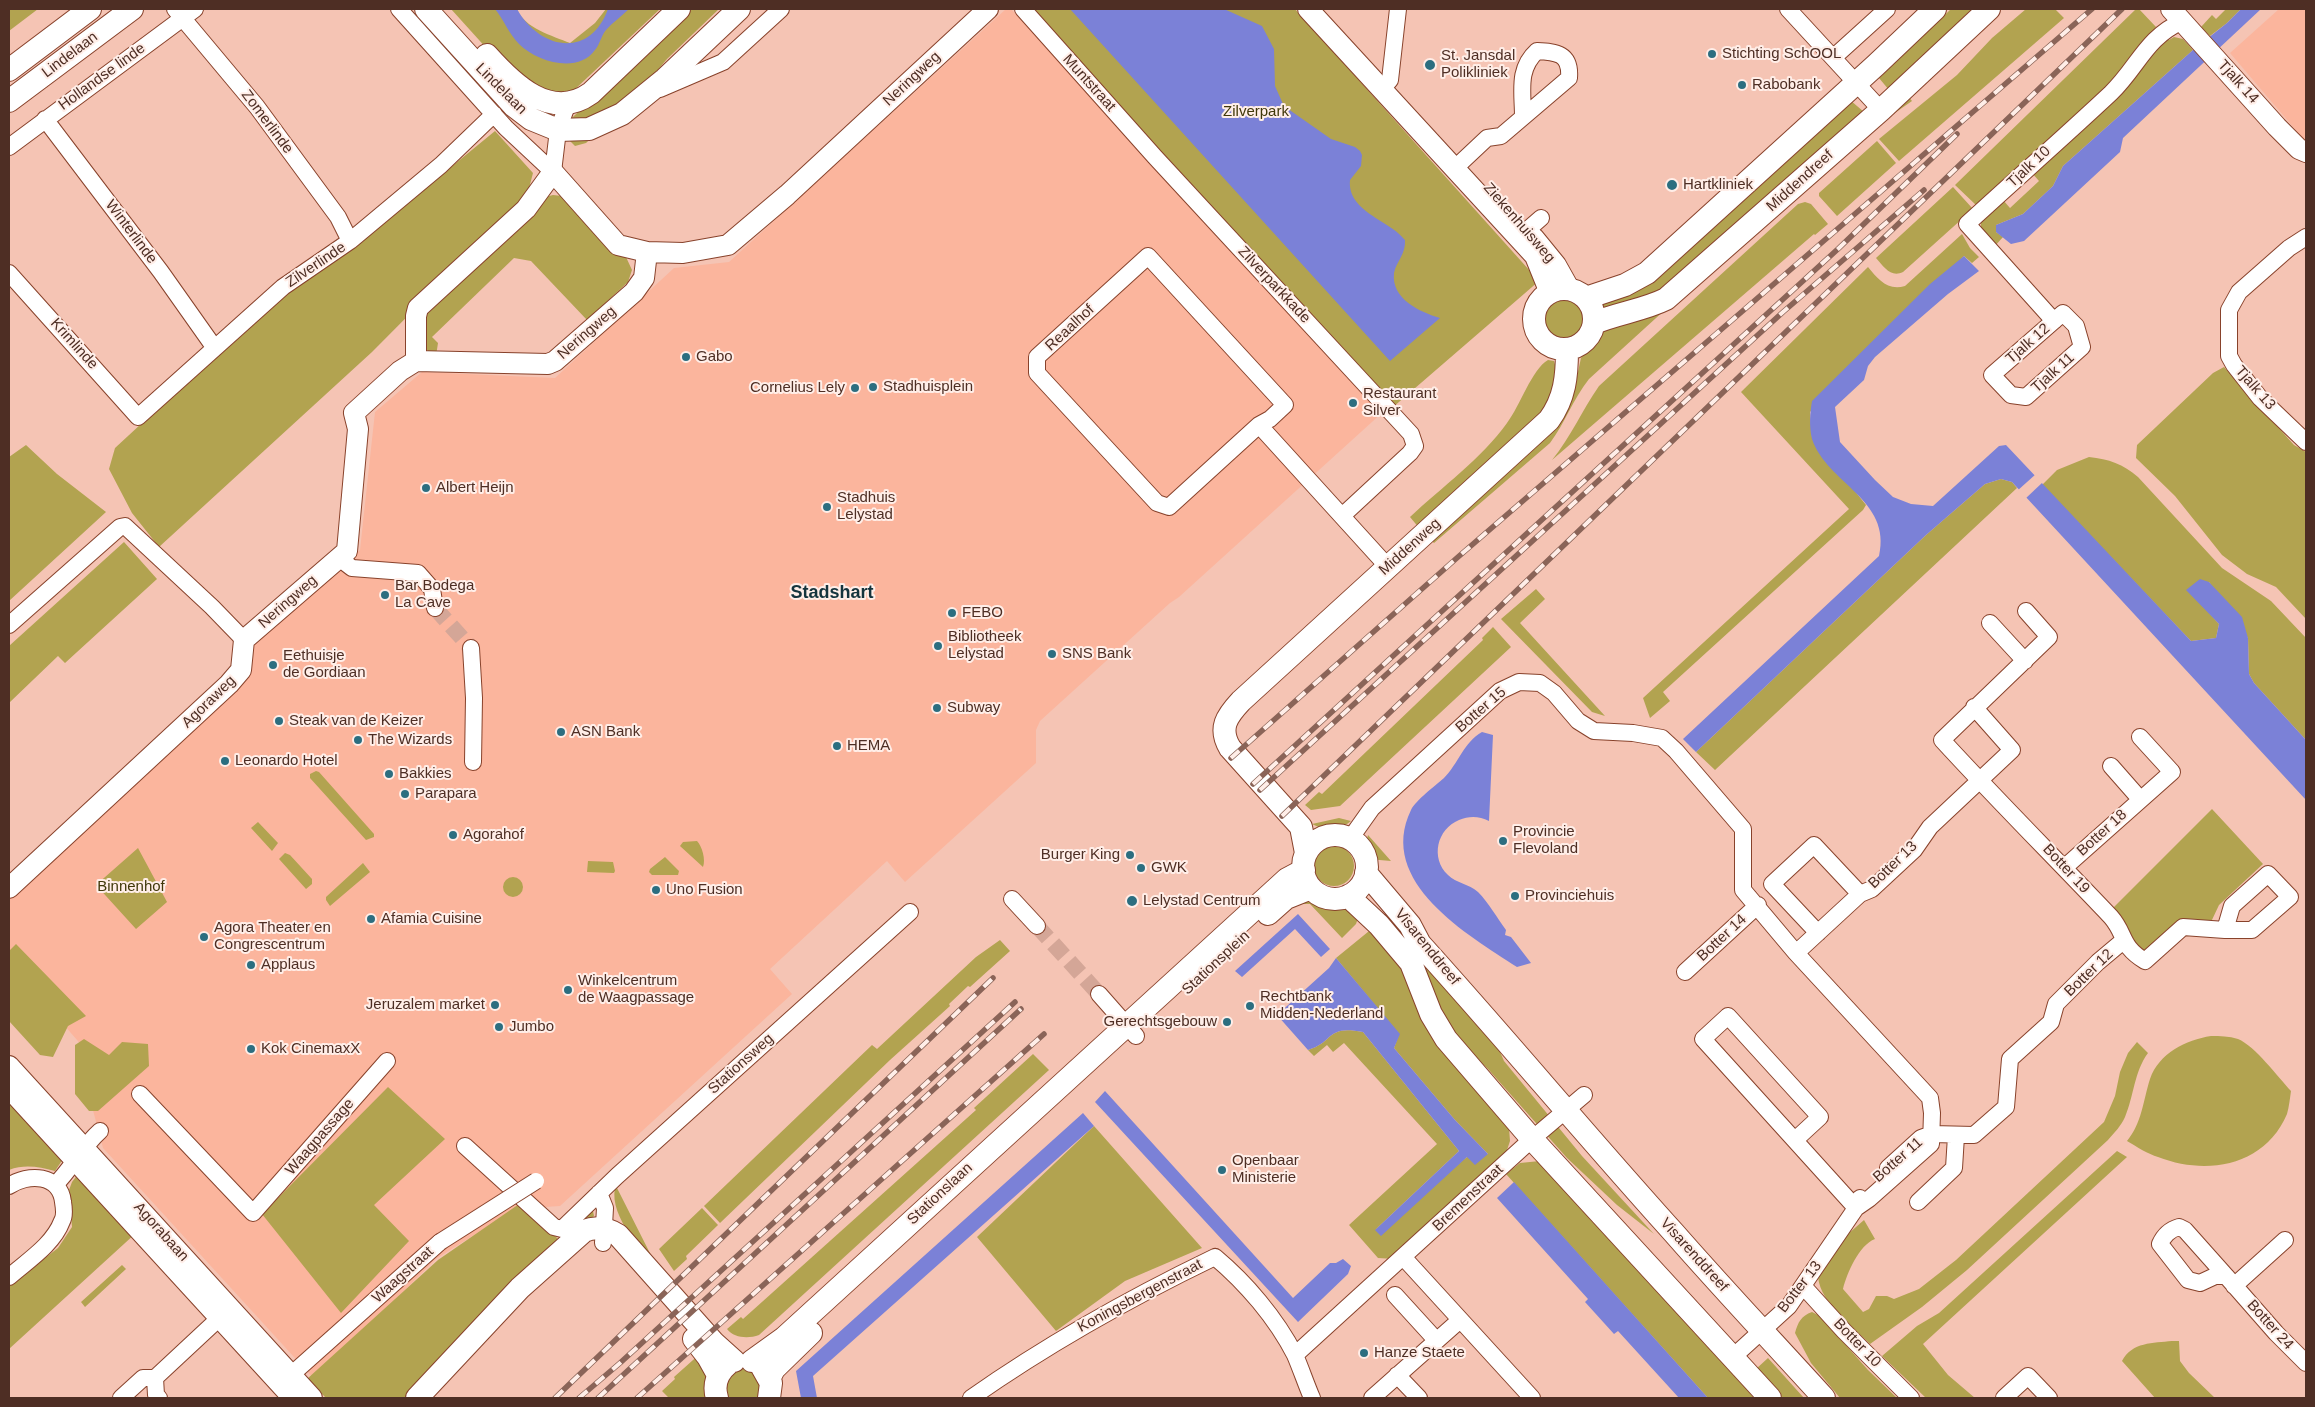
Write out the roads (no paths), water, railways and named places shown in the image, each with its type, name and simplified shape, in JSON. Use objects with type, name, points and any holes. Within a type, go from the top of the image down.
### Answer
[{"type":"main road","name":"Lindelaan","points":[[9,70],[90,9]]},
{"type":"main road","name":"Lindelaan","points":[[9,101],[132,9]]},
{"type":"main road","name":"Lindelaan","points":[[426,9],[514,106],[531,119],[558,130],[589,129],[622,114],[739,9]]},
{"type":"main road","name":"Lindelaan","points":[[447,9],[500,69],[527,94],[552,103],[568,103]]},
{"type":"main road","points":[[568,103],[581,100],[591,93],[680,9]]},
{"type":"main road","points":[[1568,293],[1594,314],[1594,323],[1584,342],[1567,350],[1555,348],[1547,344],[1536,330],[1534,313],[1537,305],[1568,293],[1625,285],[1648,273],[1858,82],[1935,9]]},
{"type":"main road","name":"Middendreef","points":[[1594,323],[1613,315],[1655,305],[1666,299],[1881,110],[1989,9]]},
{"type":"main road","name":"Middenweg","points":[[1301,827],[1230,748],[1226,741],[1224,722],[1241,701],[1549,420],[1563,397],[1567,376],[1567,350]]},
{"type":"main road","points":[[1301,827],[1323,837]]},
{"type":"main road","points":[[1301,827],[1307,870],[1328,898],[1348,896],[1363,882],[1366,873],[1364,853],[1358,845],[1350,839],[1335,835],[1323,837],[1315,842],[1307,870]]},
{"type":"main road","name":"Stationsplein","points":[[1131,1030],[1287,878],[1307,870]]},
{"type":"main road","name":"Visarenddreef","points":[[1366,873],[1410,925],[1420,944],[1525,1061],[1566,1111],[1674,1234],[1824,1398]]},
{"type":"main road","name":"Visarenddreef","points":[[1348,896],[1379,925],[1411,963],[1431,1014],[1446,1039],[1532,1139],[1770,1398]]},
{"type":"main road","name":"Stationslaan","points":[[718,1375],[723,1368],[743,1361],[784,1338],[1131,1030]]},
{"type":"main road","name":"Stationslaan","points":[[770,1388],[774,1369],[794,1349],[1131,1030]]},
{"type":"main road","points":[[417,1398],[520,1288],[584,1231],[591,1228],[604,1236],[700,1345],[718,1375],[715,1390],[717,1398]]},
{"type":"main road","points":[[436,1398],[560,1269],[589,1245],[604,1236],[618,1234],[714,1343],[743,1361],[765,1369],[770,1388]]},
{"type":"street","points":[[399,9],[506,128],[553,172],[618,245],[647,252]]},
{"type":"street","points":[[646,94],[723,62],[781,9]]},
{"type":"street","name":"Neringweg","points":[[244,640],[347,551],[358,429],[354,413],[400,371],[416,361],[548,364],[562,356],[634,292],[644,278],[647,252],[683,253],[728,245],[787,195],[988,9]]},
{"type":"street","name":"Muntstraat","points":[[1023,9],[1155,157]]},
{"type":"street","name":"Ziekenhuisweg","points":[[1308,9],[1386,84]]},
{"type":"street","name":"Ziekenhuisweg","points":[[1326,9],[1386,84],[1459,165],[1528,228],[1556,265],[1568,293]]},
{"type":"street","points":[[1386,84],[1398,9]]},
{"type":"street","points":[[1788,9],[1858,82],[1881,110]]},
{"type":"street","points":[[1834,57],[1887,9]]},
{"type":"street","name":"Hollandse linde","points":[[9,147],[185,12]]},
{"type":"street","name":"Zomerlinde","points":[[185,12],[338,217],[350,241]]},
{"type":"street","name":"Tjalk 14","points":[[2177,15],[2277,127],[2299,149],[2306,152]]},
{"type":"street","name":"Tjalk 10","points":[[2058,317],[1967,224],[2112,92],[2177,15]]},
{"type":"street","points":[[416,361],[416,316],[418,308],[526,209],[553,172],[558,130],[568,103]]},
{"type":"street","name":"Zilverlinde","points":[[138,417],[283,286],[350,241],[440,165],[494,114]]},
{"type":"street","points":[[1459,165],[1487,138],[1501,136],[1524,117]]},
{"type":"street","name":"Winterlinde","points":[[45,119],[161,272],[214,347]]},
{"type":"street","name":"Zilverparkkade","points":[[1155,157],[1411,434],[1415,446],[1410,453],[1342,516]]},
{"type":"street","name":"Tjalk 13","points":[[2306,237],[2288,248],[2239,292],[2229,310],[2229,356],[2234,366],[2260,398],[2306,442]]},
{"type":"street","name":"Reaalhof","points":[[1148,256],[1284,405],[1270,419],[1259,425],[1169,507],[1157,503],[1037,373],[1037,357],[1148,256]]},
{"type":"street","name":"Krimlinde","points":[[9,273],[138,417]]},
{"type":"street","name":"Tjalk 11","points":[[1992,375],[2011,396],[2026,397],[2082,347],[2076,326],[2058,317]]},
{"type":"street","name":"Tjalk 12","points":[[1992,375],[2058,317]]},
{"type":"street","points":[[1259,425],[1388,567]]},
{"type":"street","points":[[9,625],[120,527],[125,526],[244,640]]},
{"type":"street","points":[[339,558],[352,568],[418,573],[432,589],[435,608]]},
{"type":"street","name":"Botter 19","points":[[2026,611],[2049,637],[1974,707],[1942,740],[1979,781],[2065,867],[2113,920],[2123,941],[2133,954],[2145,961],[2183,927],[2225,930]]},
{"type":"street","points":[[1990,623],[2025,661]]},
{"type":"street","name":"Agoraweg","points":[[9,888],[230,684],[241,670],[244,640]]},
{"type":"street","points":[[471,648],[474,698],[473,762]]},
{"type":"street","name":"Botter 15","points":[[1350,839],[1372,808],[1500,691],[1513,683],[1526,680],[1540,683],[1550,689],[1578,720],[1594,731],[1633,733],[1662,738],[1705,784]]},
{"type":"street","points":[[1974,707],[2012,750],[1979,781]]},
{"type":"street","name":"Botter 18","points":[[2065,867],[2172,772],[2140,738]]},
{"type":"street","name":"Botter 18","points":[[2111,766],[2140,799]]},
{"type":"street","name":"Botter 13","points":[[1796,954],[1860,894],[1872,889],[1914,850],[1924,833],[1979,781]]},
{"type":"street","name":"Botter 14","points":[[1705,784],[1743,829],[1743,890],[1758,905],[1796,954]]},
{"type":"street","name":"Botter 13","points":[[1818,933],[1772,884],[1814,845],[1860,894]]},
{"type":"street","points":[[1012,899],[1037,926]]},
{"type":"street","name":"Botter 14","points":[[1686,972],[1758,905]]},
{"type":"street","name":"Stationsweg","points":[[465,1146],[554,1227],[562,1228],[910,912]]},
{"type":"street","name":"Botter 12","points":[[1932,1134],[1974,1135],[2006,1107],[2010,1059],[2051,1022],[2056,1004],[2098,962],[2123,941]]},
{"type":"street","name":"Botter 11","points":[[1796,954],[1930,1098],[1932,1134]]},
{"type":"street","points":[[1098,994],[1131,1030]]},
{"type":"street","points":[[1795,1140],[1820,1117],[1728,1016],[1703,1039],[1856,1208],[1869,1200],[1931,1144],[1932,1134]]},
{"type":"street","name":"Waagpassage","points":[[140,1094],[253,1213],[387,1061]]},
{"type":"street","name":"Agorabaan","points":[[9,1066],[76,1159]]},
{"type":"street","name":"Agorabaan","points":[[9,1088],[224,1313],[288,1386],[312,1398]]},
{"type":"street","points":[[1532,1139],[1584,1095]]},
{"type":"street","points":[[55,1185],[100,1131]]},
{"type":"street","points":[[1918,1202],[1954,1168],[1956,1136]]},
{"type":"street","name":"Bremenstraat","points":[[1294,1355],[1404,1258],[1532,1139]]},
{"type":"street","points":[[9,1186],[20,1179],[33,1177],[47,1180],[55,1185],[62,1194],[63,1220],[52,1239],[9,1277]]},
{"type":"street","name":"Waagstraat","points":[[288,1386],[440,1242],[536,1181]]},
{"type":"street","points":[[599,1193],[605,1208],[604,1236]]},
{"type":"street","name":"Botter 13","points":[[1733,1357],[1790,1306],[1856,1208]]},
{"type":"street","name":"Botter 24","points":[[2285,1240],[2230,1281],[2276,1333],[2306,1363]]},
{"type":"street","name":"Koningsbergenstraat","points":[[971,1398],[1081,1326],[1142,1292],[1215,1257],[1234,1273],[1273,1320],[1294,1355],[1312,1398]]},
{"type":"street","points":[[1404,1258],[1532,1398]]},
{"type":"street","name":"Botter 10","points":[[1804,1287],[1844,1331],[1911,1398]]},
{"type":"street","points":[[1395,1294],[1436,1340]]},
{"type":"street","points":[[120,1398],[143,1378],[156,1378],[224,1313]]},
{"type":"street","points":[[1372,1398],[1460,1320]]},
{"type":"street","points":[[1397,1375],[1419,1398]]},
{"type":"street","points":[[2004,1398],[2028,1376],[2049,1398]]},
{"type":"street","points":[[156,1378],[156,1395],[159,1398]]},
{"type":"water","points":[[495,9],[517,9],[527,23],[538,33],[551,40],[564,43],[577,42],[589,36],[600,25],[608,9],[629,9],[606,30],[597,48],[588,57],[578,62],[557,63],[536,56],[519,44]]},
{"type":"water","points":[[1070,9],[1224,9],[1262,26],[1274,49],[1275,86],[1283,104],[1331,139],[1355,147],[1360,151],[1362,155],[1361,166],[1350,180],[1351,191],[1355,200],[1362,208],[1405,240],[1404,250],[1394,273],[1394,282],[1397,290],[1408,303],[1440,318],[1390,361]]},
{"type":"water","points":[[2241,9],[2261,9],[2123,138],[2120,152],[2024,241],[2011,244],[1996,232],[1996,225],[2023,214],[2053,186],[2063,166]]},
{"type":"water","points":[[1964,256],[1979,271],[1948,294],[1875,357],[1868,366],[1864,380],[1835,407],[1840,442],[1893,497],[1911,504],[1933,506],[1999,446],[2006,445],[2191,641],[2216,638],[2219,624],[2186,590],[2200,579],[2209,582],[2242,617],[2248,638],[2249,674],[2254,683],[2306,740],[2306,800],[2012,482],[2001,479],[1985,484],[1926,535],[1696,752],[1683,739],[1879,556],[1880,536],[1876,520],[1856,493],[1820,455],[1812,439],[1810,420],[1812,401],[1930,284]]},
{"type":"water","points":[[1482,732],[1493,735],[1489,821],[1478,817],[1470,817],[1451,824],[1445,830],[1438,844],[1439,860],[1442,868],[1448,875],[1478,892],[1506,930],[1505,935],[1511,937],[1531,963],[1517,967],[1475,939],[1432,904],[1416,883],[1406,860],[1403,836],[1413,806],[1444,778],[1470,741]]},
{"type":"water","points":[[1298,914],[1330,949],[1321,957],[1295,929],[1242,977],[1235,971]]},
{"type":"water","points":[[1336,958],[1400,1034],[1394,1048],[1455,1120],[1488,1154],[1475,1165],[1467,1157],[1381,1236],[1375,1230],[1459,1151],[1363,1032],[1342,1031],[1331,1035],[1317,1047],[1308,1050],[1277,1015],[1329,968]]},
{"type":"water","points":[[1105,1091],[1293,1298],[1330,1263],[1336,1263],[1343,1259],[1351,1266],[1348,1274],[1298,1322],[1095,1102]]},
{"type":"water","points":[[1083,1113],[1094,1126],[813,1376],[817,1398],[801,1398],[796,1371]]},
{"type":"water","points":[[1514,1182],[1708,1398],[1679,1398],[1618,1331],[1614,1334],[1585,1302],[1588,1299],[1497,1198]]},
{"type":"tunnel","points":[[435,608],[471,648]]},
{"type":"tunnel","points":[[1037,926],[1099,994]]},
{"type":"railway","points":[[1231,758],[1458,557],[2092,9]]},
{"type":"railway","points":[[1282,816],[2122,9]]},
{"type":"railway","points":[[1253,784],[1839,248],[1957,134]]},
{"type":"railway","points":[[1260,790],[1783,312],[1924,190]]},
{"type":"railway","points":[[555,1398],[993,978]]},
{"type":"railway","points":[[579,1398],[620,1363],[1015,1002]]},
{"type":"railway","points":[[598,1398],[1021,1009]]},
{"type":"railway","points":[[637,1398],[1044,1034]]},
{"type":"place","name":"Stichting SchOOL","points":[[1712,54]]},
{"type":"place","name":"St. Jansdal Polikliniek","points":[[1430,65]]},
{"type":"place","name":"Rabobank","points":[[1742,85]]},
{"type":"place","name":"Hartkliniek","points":[[1672,185]]},
{"type":"place","name":"Gabo","points":[[686,357]]},
{"type":"place","name":"Stadhuisplein","points":[[873,387]]},
{"type":"place","name":"Cornelius Lely","points":[[855,388]]},
{"type":"place","name":"Restaurant Silver","points":[[1353,403]]},
{"type":"place","name":"Albert Heijn","points":[[426,488]]},
{"type":"place","name":"Stadhuis Lelystad","points":[[827,507]]},
{"type":"place","name":"Bar Bodega La Cave","points":[[385,595]]},
{"type":"place","name":"FEBO","points":[[952,613]]},
{"type":"place","name":"Bibliotheek Lelystad","points":[[938,646]]},
{"type":"place","name":"SNS Bank","points":[[1052,654]]},
{"type":"place","name":"Eethuisje de Gordiaan","points":[[273,665]]},
{"type":"place","name":"Subway","points":[[937,708]]},
{"type":"place","name":"Steak van de Keizer","points":[[279,721]]},
{"type":"place","name":"ASN Bank","points":[[561,732]]},
{"type":"place","name":"The Wizards","points":[[358,740]]},
{"type":"place","name":"HEMA","points":[[837,746]]},
{"type":"place","name":"Leonardo Hotel","points":[[225,761]]},
{"type":"place","name":"Bakkies","points":[[389,774]]},
{"type":"place","name":"Parapara","points":[[405,794]]},
{"type":"place","name":"Agorahof","points":[[453,835]]},
{"type":"place","name":"Provincie Flevoland","points":[[1503,841]]},
{"type":"place","name":"Burger King","points":[[1130,855]]},
{"type":"place","name":"GWK","points":[[1141,868]]},
{"type":"place","name":"Uno Fusion","points":[[656,890]]},
{"type":"place","name":"Provinciehuis","points":[[1515,896]]},
{"type":"place","name":"Lelystad Centrum","points":[[1132,901]]},
{"type":"place","name":"Afamia Cuisine","points":[[371,919]]},
{"type":"place","name":"Agora Theater en Congrescentrum","points":[[204,937]]},
{"type":"place","name":"Applaus","points":[[251,965]]},
{"type":"place","name":"Winkelcentrum de Waagpassage","points":[[568,990]]},
{"type":"place","name":"Jeruzalem market","points":[[495,1005]]},
{"type":"place","name":"Rechtbank Midden-Nederland","points":[[1250,1006]]},
{"type":"place","name":"Gerechtsgebouw","points":[[1227,1022]]},
{"type":"place","name":"Jumbo","points":[[499,1027]]},
{"type":"place","name":"Kok CinemaxX","points":[[251,1049]]},
{"type":"place","name":"Openbaar Ministerie","points":[[1222,1170]]},
{"type":"place","name":"Hanze Staete","points":[[1364,1353]]},
{"type":"district","name":"Stadshart","points":[[832,593]]},
{"type":"park label","name":"Zilverpark","points":[[1256,112]]},
{"type":"park label","name":"Binnenhof","points":[[131,887]]}]
